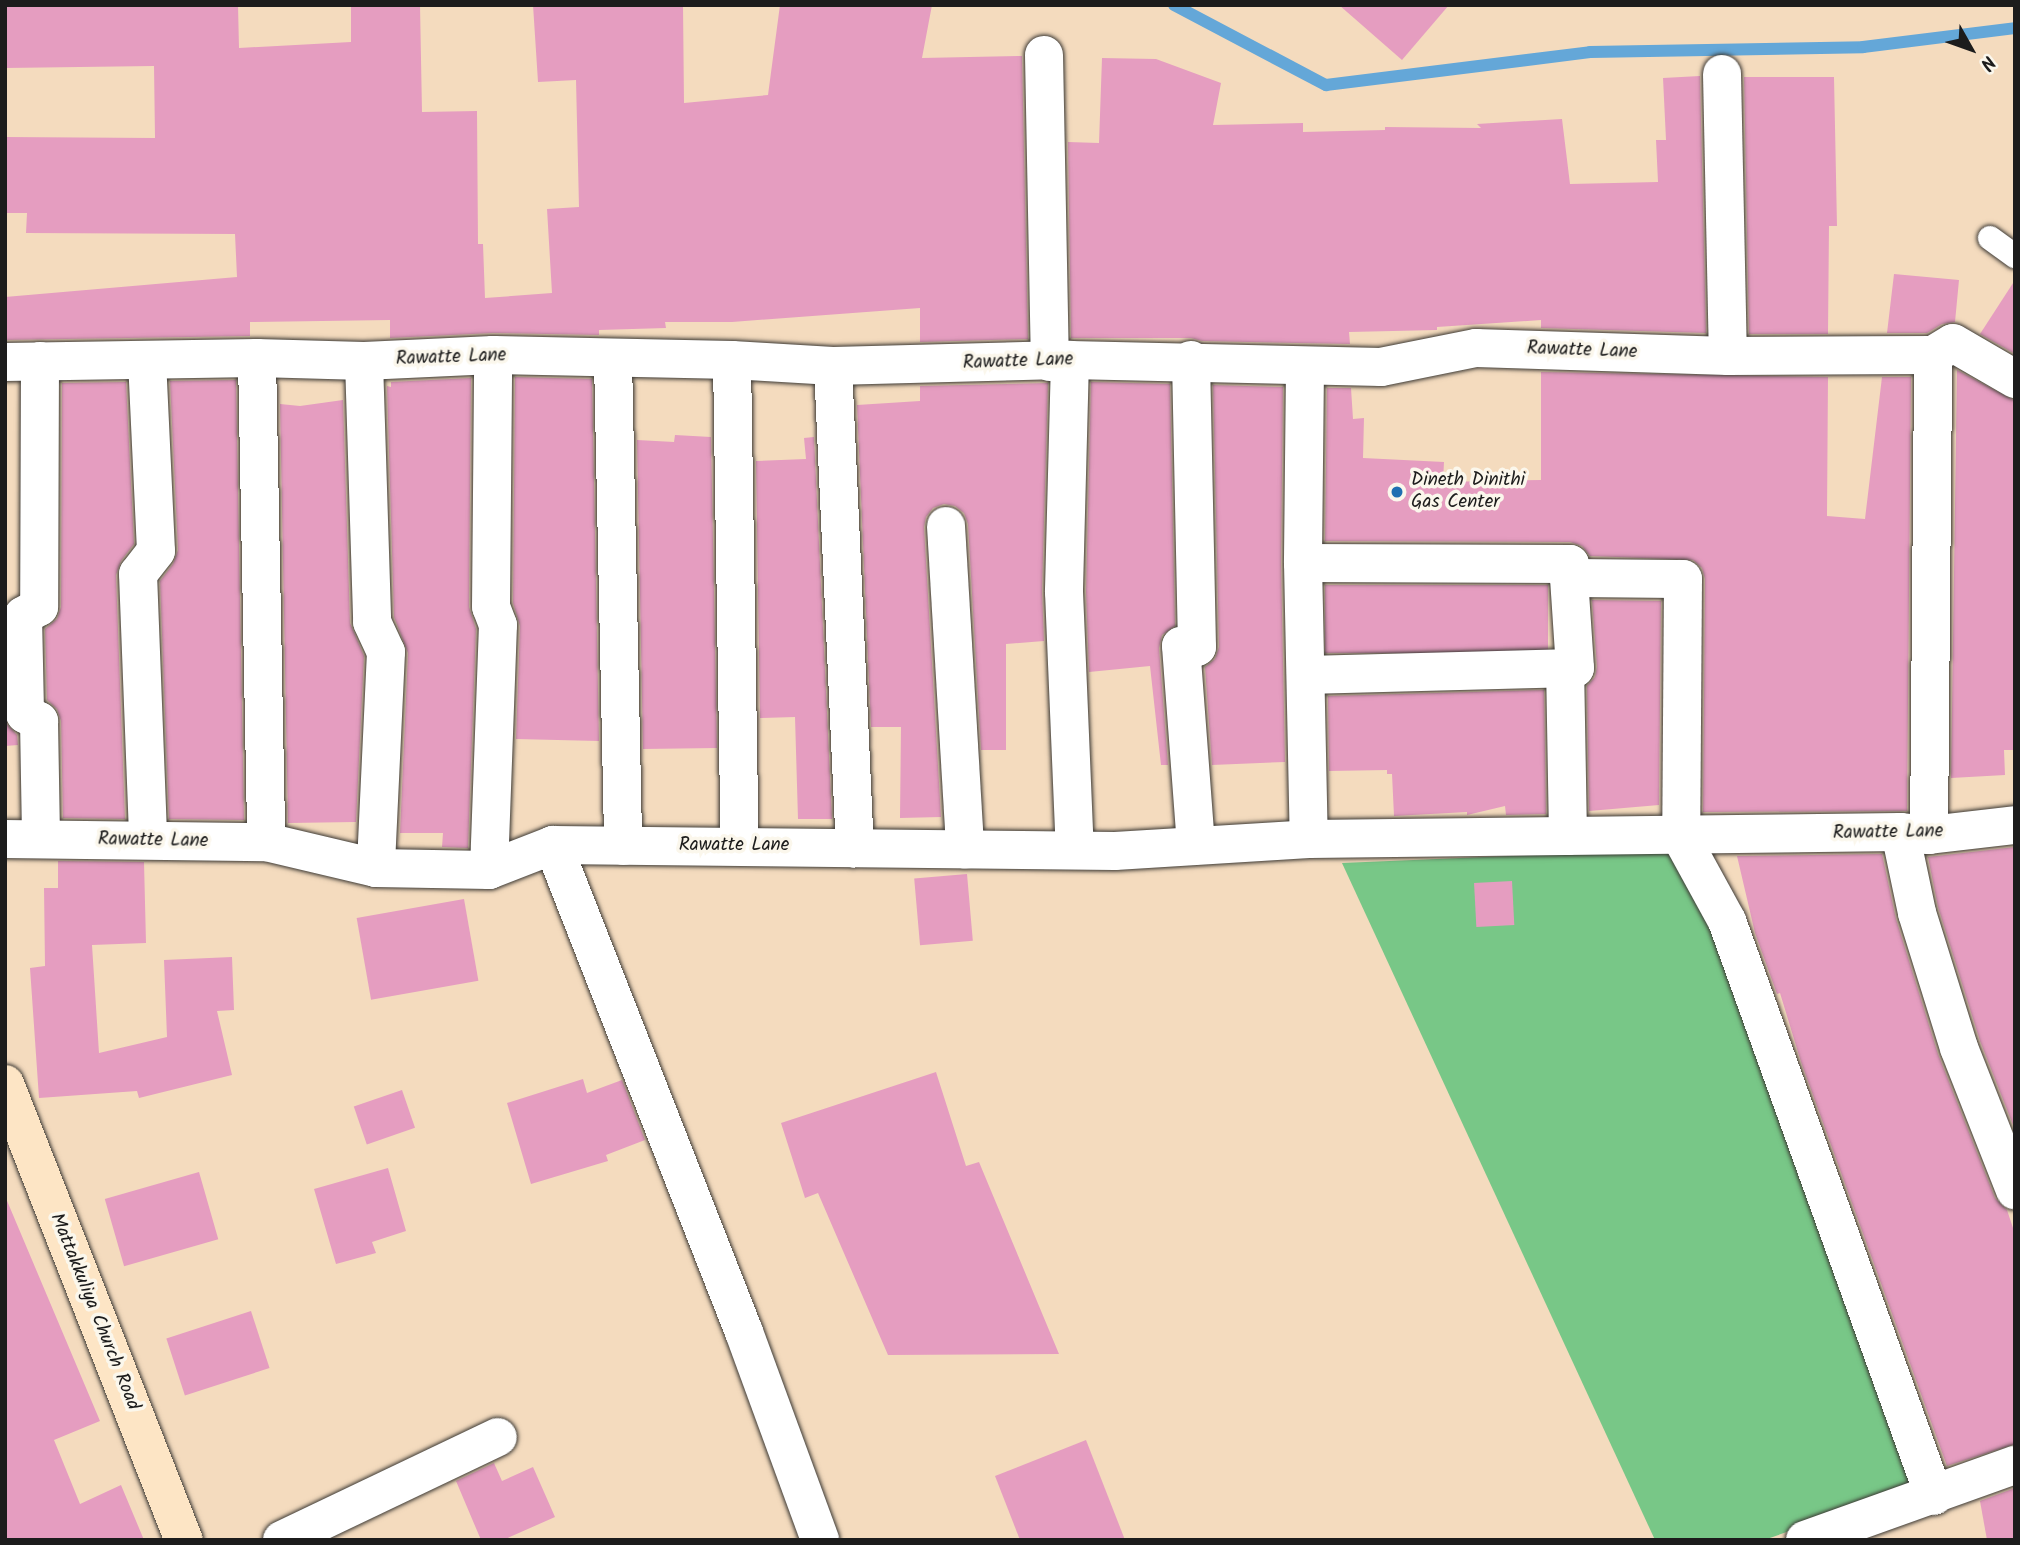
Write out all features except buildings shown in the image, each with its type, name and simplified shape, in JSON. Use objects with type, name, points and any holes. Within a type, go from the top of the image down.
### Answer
[{"type":"street","points":[[1044,55],[1060,361],[1064,592],[1075,850]]},
{"type":"street","points":[[1722,74],[1728,356]]},
{"type":"street","name":"Rawatte Lane","points":[[22,362],[257,358],[365,361],[493,355],[732,360],[833,366],[1191,360],[1305,367],[1381,367],[1476,348],[1728,356],[1933,355],[1953,343],[2015,380]]},
{"type":"street","points":[[489,870],[498,625],[491,607],[493,355]]},
{"type":"street","points":[[1933,355],[1914,834],[1917,913],[1959,1048],[2015,1190]]},
{"type":"street","points":[[257,358],[266,842]]},
{"type":"street","points":[[613,359],[623,846]]},
{"type":"street","points":[[147,360],[156,551],[138,574],[148,841]]},
{"type":"street","points":[[732,360],[740,846]]},
{"type":"street","points":[[1191,360],[1197,647],[1181,646],[1196,845]]},
{"type":"street","points":[[365,361],[372,622],[386,652],[376,868]]},
{"type":"street","points":[[22,362],[38,607],[23,616],[25,714],[39,721],[23,839]]},
{"type":"street","points":[[833,366],[855,848]]},
{"type":"street","points":[[1305,367],[1303,563],[1309,839]]},
{"type":"street","points":[[946,526],[965,849]]},
{"type":"street","points":[[1303,563],[1570,564],[1575,668],[1306,675]]},
{"type":"street","points":[[1569,578],[1683,579],[1681,836],[1727,921],[1934,1496]]},
{"type":"street","points":[[1565,667],[1568,836]]},
{"type":"street","name":"Rawatte Lane","points":[[23,839],[266,842],[376,868],[489,870],[553,845],[1075,850],[1309,839],[1914,834],[2015,825]]},
{"type":"street","points":[[553,845],[744,1332],[820,1540]]},
{"type":"street","name":"Mattakkuliya Church Road","points":[[5,1084],[184,1540]]},
{"type":"street","points":[[282,1540],[498,1437]]},
{"type":"street","points":[[1805,1540],[2015,1465]]},
{"type":"lane","points":[[1990,238],[2015,256]]},
{"type":"green space","points":[[1693,848],[1915,1487],[1764,1540],[1655,1540],[1342,863]]},
{"type":"waterway","points":[[1174,5],[1326,85],[1590,52],[1863,47],[2015,28]]},
{"type":"place","name":"Dineth Dinithi Gas Center","points":[[1397,492]]}]
